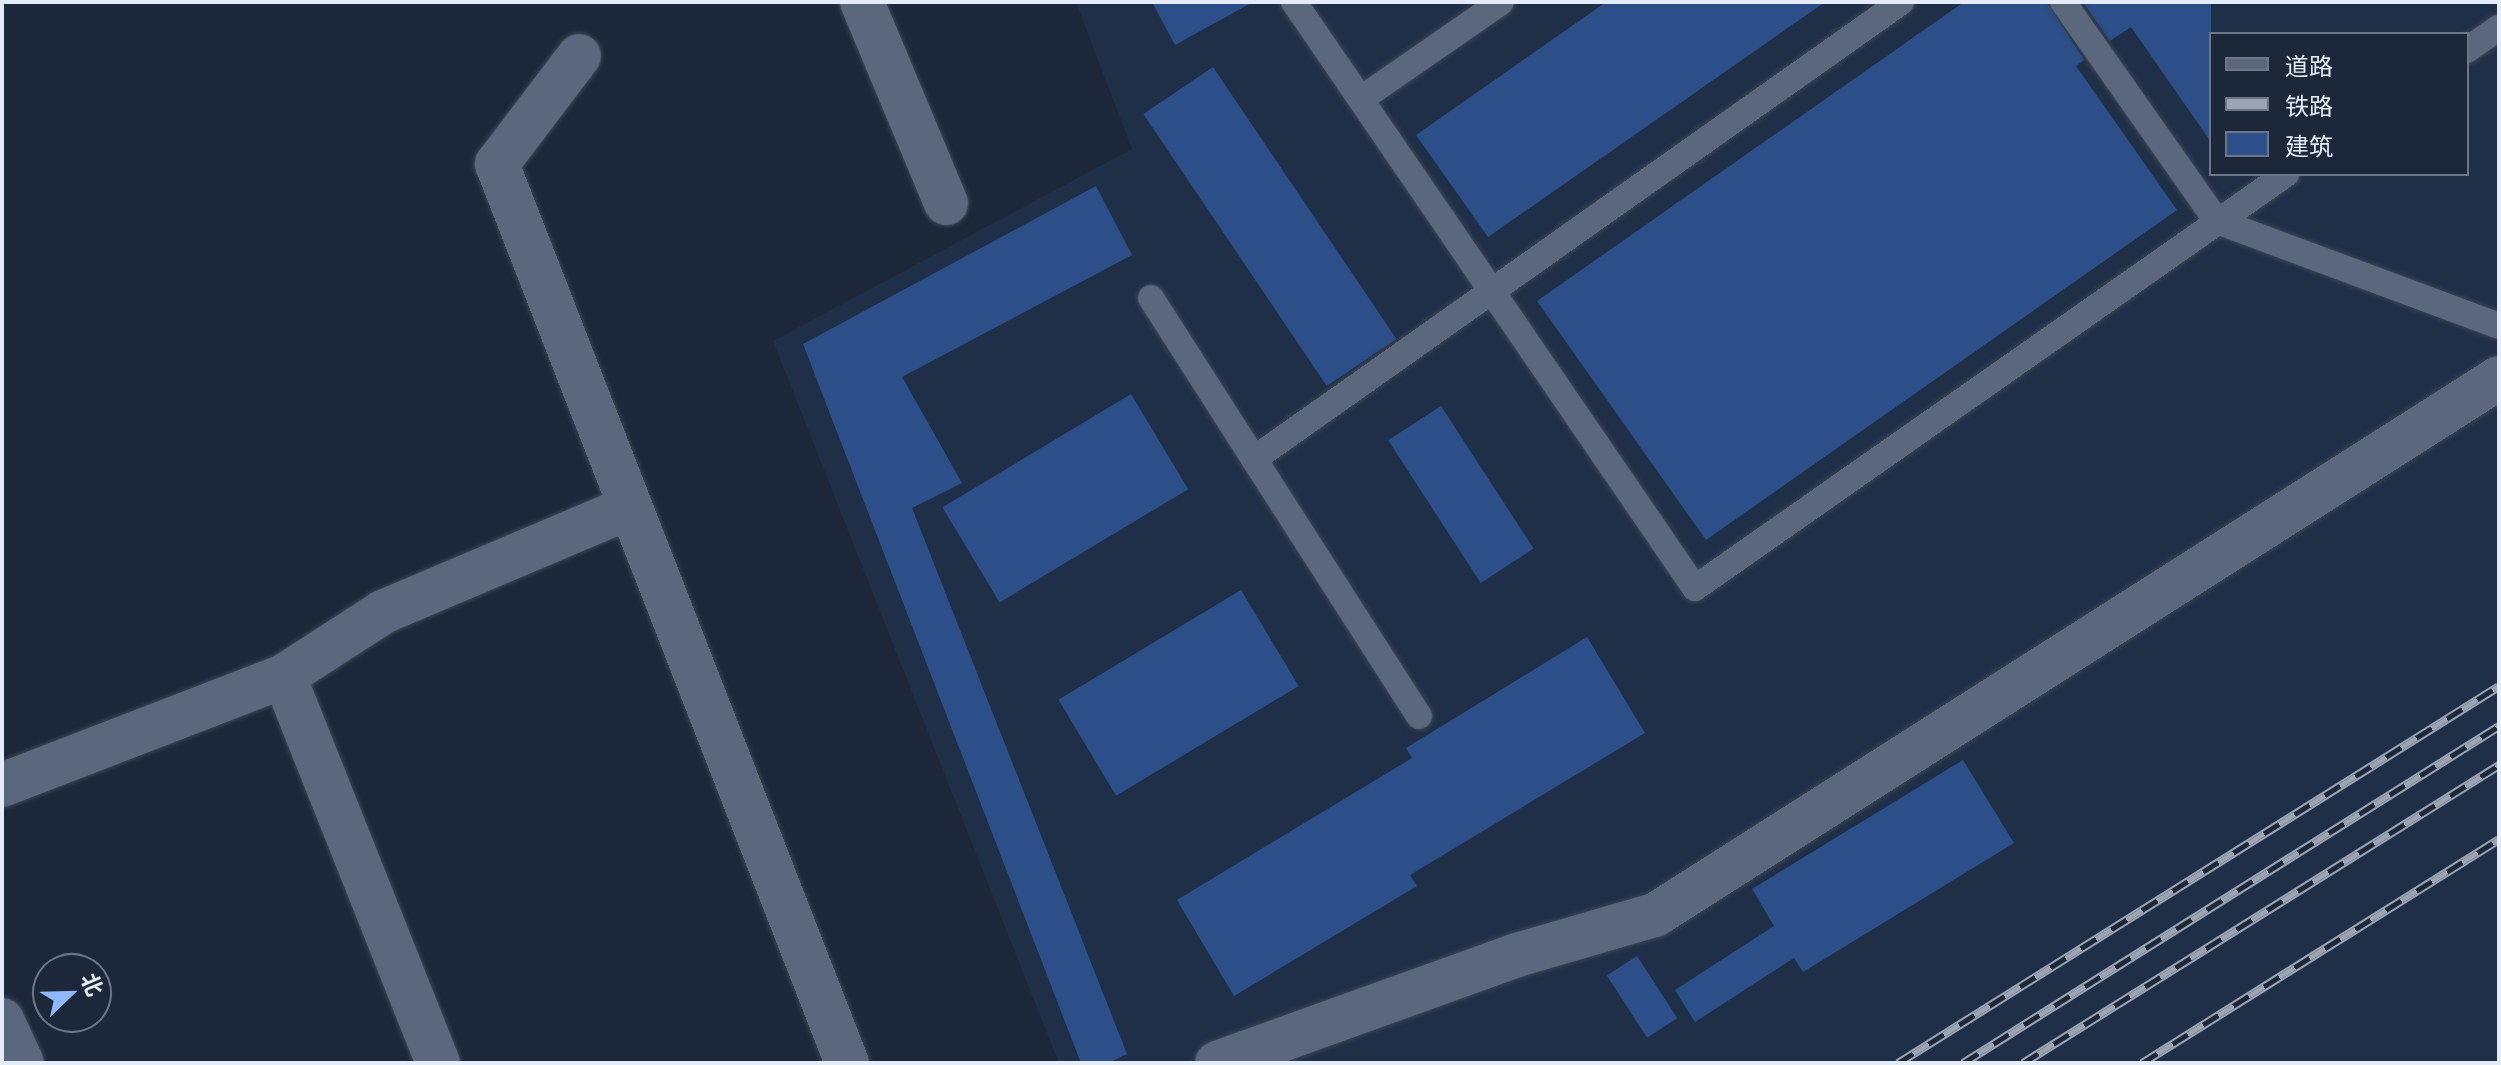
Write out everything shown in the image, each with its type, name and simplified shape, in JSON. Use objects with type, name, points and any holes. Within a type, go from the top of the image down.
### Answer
[{"type":"street","points":[[862,2],[946,203]]},
{"type":"street","points":[[579,56],[497,164],[628,508],[847,1063]]},
{"type":"street","points":[[1217,1063],[1517,955],[1655,915],[2499,378]]},
{"type":"street","points":[[2,785],[284,676],[383,612],[628,508]]},
{"type":"street","points":[[284,676],[438,1063]]},
{"type":"street","points":[[2,1020],[22,1063]]},
{"type":"lane","points":[[1294,2],[1695,588],[2283,176]]},
{"type":"lane","points":[[1361,99],[1501,2]]},
{"type":"lane","points":[[1254,459],[1901,2]]},
{"type":"lane","points":[[2063,2],[2217,221],[2499,326]]},
{"type":"lane","points":[[2469,49],[2499,28]]},
{"type":"lane","points":[[1151,298],[1419,716]]},
{"type":"shaded area","points":[[1076,2],[2499,2],[2499,1063],[1059,1063],[773,341],[1132,149]]},
{"type":"building","points":[[1152,2],[1253,2],[1175,45]]},
{"type":"building","points":[[1606,2],[1825,2],[1488,237],[1416,135]]},
{"type":"building","points":[[1964,2],[2047,2],[2084,60],[2076,66],[2177,210],[1706,540],[1537,301]]},
{"type":"building","points":[[2083,2],[2211,2],[2209,139],[2131,27],[2110,41]]},
{"type":"building","points":[[1213,67],[1396,339],[1327,386],[1143,114]]},
{"type":"building","points":[[1096,186],[1132,255],[902,377],[962,483],[912,508],[1127,1054],[1108,1063],[1081,1063],[803,344]]},
{"type":"building","points":[[1131,394],[1188,489],[1000,602],[942,507]]},
{"type":"building","points":[[1441,406],[1534,549],[1481,583],[1388,440]]},
{"type":"building","points":[[1241,590],[1299,686],[1116,796],[1058,700]]},
{"type":"building","points":[[1587,637],[1645,733],[1410,875],[1417,886],[1234,996],[1177,900],[1412,758],[1406,748]]},
{"type":"building","points":[[1963,760],[2014,843],[1803,972],[1794,958],[1695,1022],[1675,990],[1774,926],[1752,889]]},
{"type":"building","points":[[1637,956],[1677,1018],[1647,1038],[1607,976]]},
{"type":"railway","points":[[1898,1063],[2499,686]]},
{"type":"railway","points":[[1963,1063],[2499,726]]},
{"type":"railway","points":[[2023,1063],[2499,765]]},
{"type":"railway","points":[[2142,1063],[2499,839]]}]
